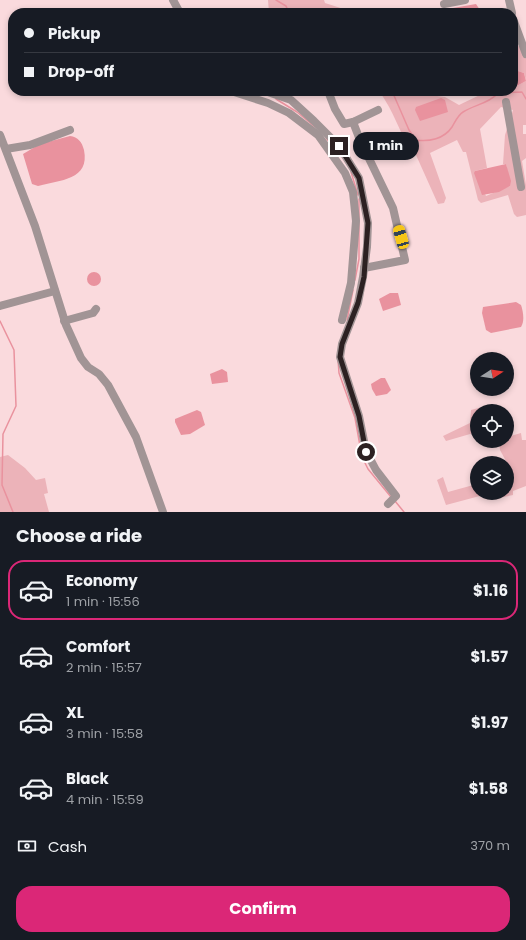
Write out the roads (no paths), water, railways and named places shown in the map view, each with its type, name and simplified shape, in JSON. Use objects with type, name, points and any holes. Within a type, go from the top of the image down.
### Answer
[{"type":"street","points":[[444,4],[465,0]]},
{"type":"street","points":[[518,32],[526,54]]},
{"type":"street","points":[[246,96],[268,103],[292,115],[318,135],[345,173],[353,192],[356,221],[351,283],[342,320]]},
{"type":"street","points":[[279,96],[291,100],[339,146],[359,178],[368,223],[364,268],[358,303],[342,344],[340,357],[357,410],[366,452],[376,470],[396,496],[391,501]]},
{"type":"street","points":[[330,96],[335,109],[344,124],[353,122],[378,110]]},
{"type":"street","points":[[506,102],[521,187]]},
{"type":"street","points":[[353,122],[360,140],[393,208],[401,237],[405,260],[364,268]]},
{"type":"street","points":[[6,149],[30,145],[70,130]]},
{"type":"street","points":[[0,135],[35,226],[64,321],[81,358],[88,367],[99,374],[108,384],[136,437],[163,512]]},
{"type":"street","points":[[0,306],[55,291]]},
{"type":"street","points":[[64,321],[93,313],[96,309]]},
{"type":"waterway","points":[[276,0],[287,8]]},
{"type":"waterway","points":[[518,92],[522,92],[526,99]]},
{"type":"waterway","points":[[394,96],[409,130],[416,140],[421,141],[441,137],[449,131],[461,113],[486,102],[495,96]]},
{"type":"waterway","points":[[276,99],[297,112],[315,127]]},
{"type":"waterway","points":[[326,138],[339,153]]},
{"type":"waterway","points":[[351,172],[358,195]]},
{"type":"waterway","points":[[355,280],[359,259],[359,199]]},
{"type":"waterway","points":[[347,320],[353,290]]},
{"type":"waterway","points":[[0,321],[14,350],[16,406],[3,434],[2,485],[13,512]]},
{"type":"waterway","points":[[338,360],[339,373],[355,418],[362,457],[368,469],[391,497]]},
{"type":"waterway","points":[[395,501],[404,512]]}]
